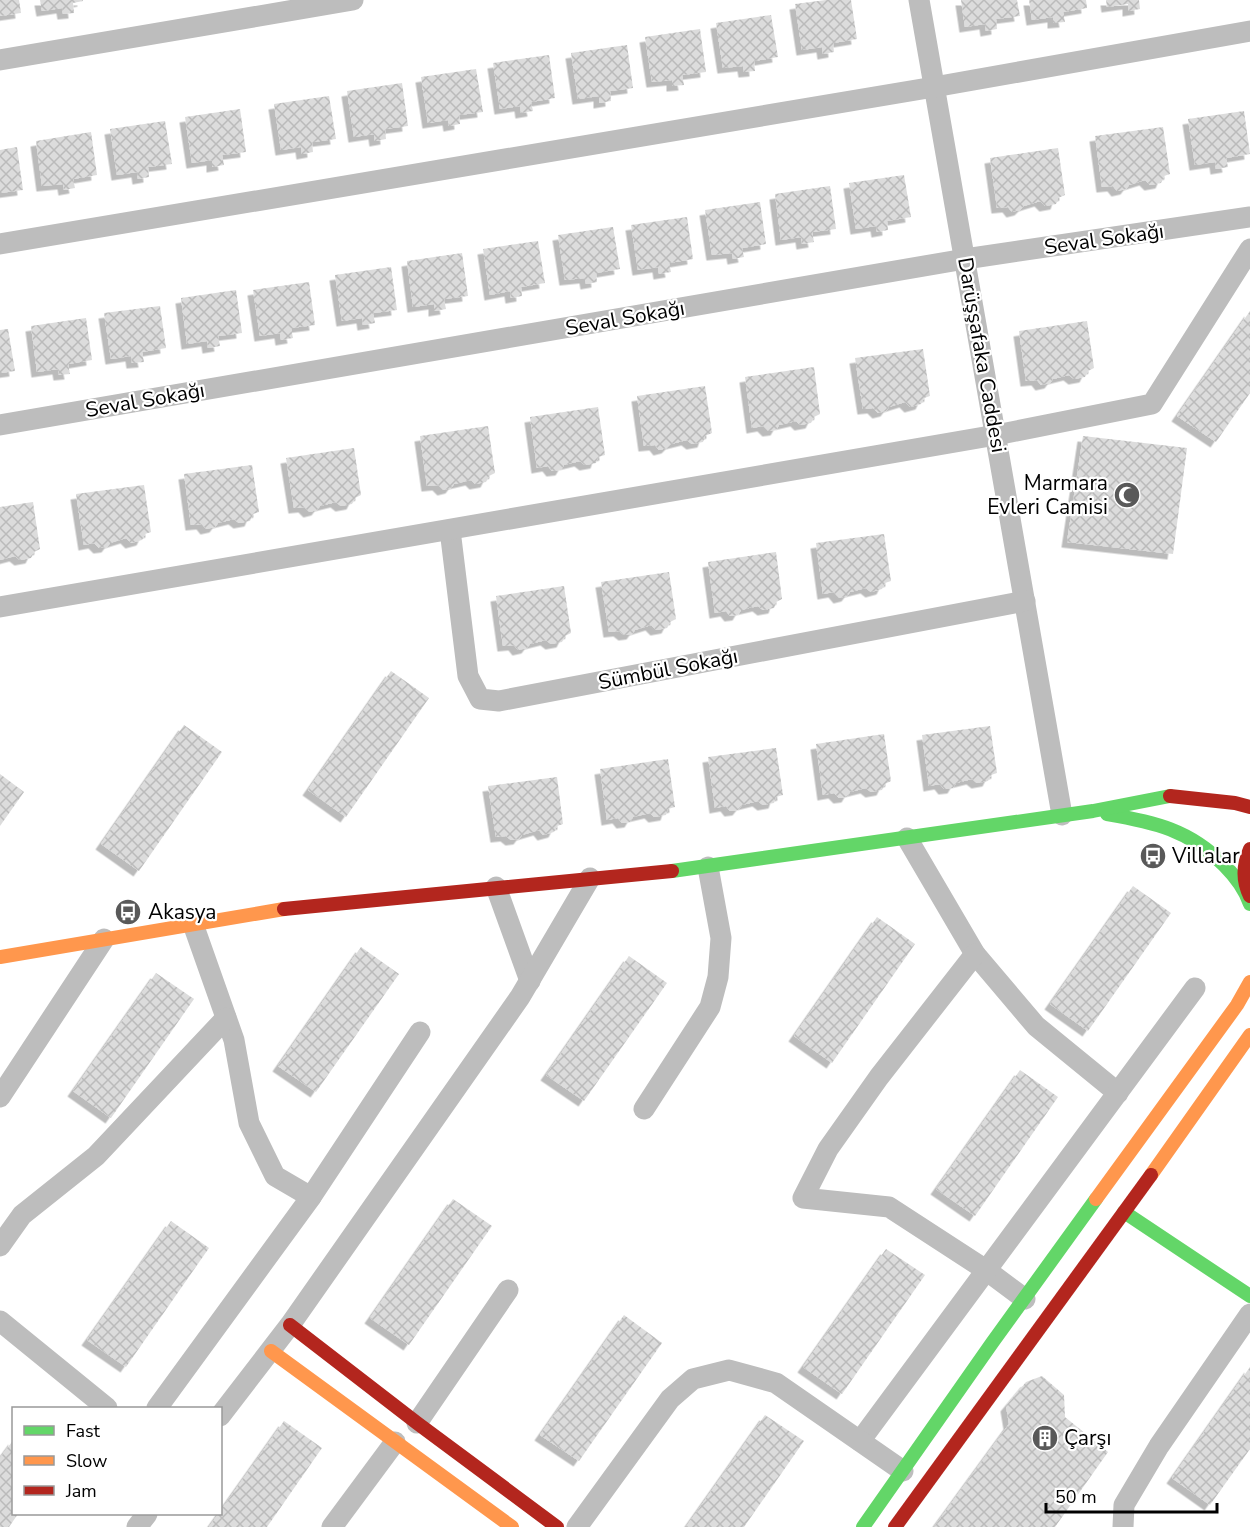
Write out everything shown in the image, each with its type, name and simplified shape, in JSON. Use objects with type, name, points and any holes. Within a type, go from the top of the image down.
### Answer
[{"type":"street","points":[[0,60],[353,0]]},
{"type":"street","name":"Darüşşafaka Caddesi","points":[[919,0],[1062,816]]},
{"type":"street","points":[[0,244],[934,87],[1250,31]]},
{"type":"street","name":"Seval Sokağı","points":[[0,425],[965,259],[1250,217]]},
{"type":"street","points":[[0,607],[996,435],[1152,404],[1250,249]]},
{"type":"street","name":"Sümbül Sokağı","points":[[450,530],[468,676],[480,699],[499,701],[1025,600]]},
{"type":"street","points":[[0,957],[267,911],[708,867],[1062,816],[1166,795],[1235,803],[1250,807]]},
{"type":"street","points":[[1093,811],[1149,820],[1187,834],[1218,857],[1249,897]]},
{"type":"street","points":[[907,838],[975,954],[1036,1026],[1118,1093]]},
{"type":"street","points":[[1249,897],[1243,875],[1245,859],[1250,849]]},
{"type":"street","points":[[644,1110],[710,1007],[718,977],[721,938],[708,867]]},
{"type":"street","points":[[222,1413],[290,1325],[530,981],[590,878]]},
{"type":"street","points":[[496,887],[530,981]]},
{"type":"street","points":[[193,924],[234,1040],[249,1123],[275,1176],[311,1197]]},
{"type":"street","points":[[0,1097],[104,939]]},
{"type":"street","points":[[975,954],[879,1077],[828,1149],[803,1198],[889,1207],[986,1270],[1025,1299]]},
{"type":"street","points":[[863,1527],[1237,1005],[1250,982]]},
{"type":"street","points":[[860,1441],[1195,987]]},
{"type":"street","points":[[0,1246],[22,1215],[96,1156],[226,1018]]},
{"type":"street","points":[[158,1407],[311,1197],[420,1032]]},
{"type":"street","points":[[894,1527],[1250,1035]]},
{"type":"street","points":[[1124,1212],[1250,1296]]},
{"type":"street","points":[[417,1423],[508,1290]]},
{"type":"street","points":[[1123,1527],[1124,1505],[1153,1456],[1250,1314]]},
{"type":"street","points":[[0,1321],[105,1407]]},
{"type":"street","points":[[290,1325],[417,1423],[558,1527]]},
{"type":"street","points":[[270,1351],[512,1527]]},
{"type":"street","points":[[577,1527],[670,1399],[693,1379],[729,1370],[776,1383],[903,1471]]},
{"type":"street","points":[[332,1527],[395,1442]]},
{"type":"street","points":[[137,1527],[146,1515]]},
{"type":"building","points":[[0,0],[19,0],[21,13],[0,16]]},
{"type":"building","points":[[40,0],[83,1],[73,3],[74,13],[63,14],[62,8],[42,11]]},
{"type":"building","points":[[851,0],[857,39],[833,43],[834,52],[823,54],[822,47],[802,50],[795,4]]},
{"type":"building","points":[[961,0],[1017,0],[1020,16],[996,19],[997,29],[986,31],[985,24],[965,27]]},
{"type":"building","points":[[1029,0],[1086,0],[1087,8],[1063,12],[1065,22],[1053,23],[1053,17],[1032,20]]},
{"type":"building","points":[[1106,0],[1139,0],[1140,9],[1128,11],[1128,4],[1107,7]]},
{"type":"building","points":[[771,15],[778,57],[754,61],[755,71],[744,72],[743,66],[723,68],[716,23]]},
{"type":"building","points":[[700,29],[706,72],[682,75],[684,85],[672,86],[672,80],[652,82],[645,37]]},
{"type":"building","points":[[627,45],[633,88],[610,91],[611,101],[599,103],[599,96],[578,99],[571,53]]},
{"type":"building","points":[[549,55],[555,98],[531,102],[533,111],[521,113],[520,106],[500,109],[493,63]]},
{"type":"building","points":[[476,69],[483,112],[459,115],[460,124],[449,126],[448,120],[428,123],[421,77]]},
{"type":"building","points":[[402,83],[408,126],[385,129],[386,139],[375,141],[374,134],[354,137],[347,91]]},
{"type":"building","points":[[329,96],[336,139],[312,142],[313,152],[302,154],[301,147],[281,150],[274,104]]},
{"type":"building","points":[[240,109],[246,152],[222,155],[224,165],[212,167],[212,160],[192,163],[185,117]]},
{"type":"building","points":[[1244,111],[1250,154],[1226,158],[1228,167],[1216,169],[1215,162],[1195,165],[1188,119]]},
{"type":"building","points":[[165,121],[172,164],[148,167],[149,177],[138,179],[137,172],[117,175],[110,129]]},
{"type":"building","points":[[1163,127],[1170,174],[1164,176],[1161,183],[1150,185],[1145,180],[1117,191],[1113,186],[1102,187],[1095,136]]},
{"type":"building","points":[[91,132],[97,175],[73,179],[75,188],[64,190],[63,184],[42,186],[36,141]]},
{"type":"building","points":[[17,147],[23,190],[0,193],[0,150]]},
{"type":"building","points":[[1058,148],[1065,195],[1058,198],[1056,204],[1045,206],[1040,201],[1012,212],[1008,207],[997,208],[990,158]]},
{"type":"building","points":[[904,175],[911,217],[887,221],[888,230],[877,232],[876,226],[856,229],[849,183]]},
{"type":"building","points":[[830,186],[836,229],[812,232],[814,242],[802,244],[801,237],[781,240],[775,194]]},
{"type":"building","points":[[760,202],[766,244],[742,248],[744,257],[733,259],[732,253],[712,255],[705,210]]},
{"type":"building","points":[[687,217],[693,259],[669,263],[671,272],[659,274],[658,267],[638,270],[631,225]]},
{"type":"building","points":[[613,227],[620,269],[596,273],[597,282],[586,284],[585,278],[565,280],[558,235]]},
{"type":"building","points":[[538,241],[545,283],[521,287],[522,296],[511,298],[510,291],[490,295],[483,249]]},
{"type":"building","points":[[462,253],[468,296],[444,299],[446,309],[434,311],[434,304],[413,307],[407,261]]},
{"type":"building","points":[[391,267],[397,310],[373,313],[375,323],[363,325],[362,318],[342,321],[335,275]]},
{"type":"building","points":[[309,282],[315,325],[291,328],[293,338],[281,340],[280,333],[260,336],[253,290]]},
{"type":"building","points":[[236,290],[242,333],[218,336],[220,346],[208,348],[207,341],[187,344],[181,298]]},
{"type":"building","points":[[160,306],[166,348],[142,352],[144,362],[132,363],[131,356],[111,359],[104,313]]},
{"type":"building","points":[[1250,311],[1250,393],[1216,442],[1177,416]]},
{"type":"building","points":[[86,318],[92,360],[68,364],[70,374],[59,375],[58,369],[37,372],[31,326]]},
{"type":"building","points":[[1087,321],[1094,368],[1088,371],[1085,377],[1074,379],[1069,375],[1041,385],[1037,380],[1026,381],[1019,331]]},
{"type":"building","points":[[8,329],[15,371],[0,373],[0,330]]},
{"type":"building","points":[[923,349],[930,396],[924,398],[921,404],[910,407],[905,402],[878,413],[873,408],[863,409],[855,358]]},
{"type":"building","points":[[814,367],[820,414],[814,417],[811,423],[800,425],[796,421],[779,425],[776,430],[768,431],[763,426],[752,428],[745,377]]},
{"type":"building","points":[[705,386],[712,433],[705,436],[703,442],[692,444],[687,440],[659,450],[655,445],[644,446],[637,396]]},
{"type":"building","points":[[598,407],[605,455],[598,457],[596,463],[585,465],[580,461],[564,465],[561,470],[552,471],[548,466],[537,468],[530,417]]},
{"type":"building","points":[[488,426],[495,473],[489,476],[486,482],[475,484],[471,480],[454,484],[451,488],[443,490],[438,485],[427,486],[420,436]]},
{"type":"building","name":"Marmara Evleri Camisi","points":[[1083,436],[1187,448],[1173,554],[1067,542]]},
{"type":"building","points":[[354,448],[361,495],[355,498],[352,504],[341,506],[336,502],[320,506],[317,510],[309,512],[304,507],[294,508],[286,458]]},
{"type":"building","points":[[252,465],[259,512],[253,514],[250,521],[239,523],[234,519],[206,529],[202,524],[191,525],[184,474]]},
{"type":"building","points":[[144,485],[151,532],[145,534],[142,540],[131,543],[126,538],[110,543],[107,547],[99,548],[94,543],[84,545],[76,494]]},
{"type":"building","points":[[33,502],[40,549],[34,552],[31,558],[20,560],[15,556],[0,560],[0,507]]},
{"type":"building","points":[[884,534],[891,581],[885,583],[882,589],[871,592],[866,588],[850,592],[847,596],[839,598],[834,592],[823,594],[816,543]]},
{"type":"building","points":[[776,552],[782,599],[776,602],[774,608],[763,610],[758,606],[741,610],[738,615],[730,616],[726,611],[715,613],[708,562]]},
{"type":"building","points":[[669,572],[676,619],[670,622],[667,628],[656,630],[651,625],[635,630],[632,634],[624,635],[619,631],[609,632],[601,582]]},
{"type":"building","points":[[564,586],[571,633],[565,636],[562,642],[551,644],[546,640],[518,650],[514,645],[503,646],[496,596]]},
{"type":"building","points":[[391,671],[429,698],[346,817],[308,790]]},
{"type":"building","points":[[184,725],[222,752],[139,871],[101,844]]},
{"type":"building","points":[[990,726],[997,773],[991,775],[988,781],[977,783],[972,779],[956,783],[953,788],[944,789],[940,784],[929,786],[922,735]]},
{"type":"building","points":[[884,734],[891,781],[885,784],[882,790],[871,792],[866,788],[850,792],[847,797],[839,798],[834,793],[823,795],[816,744]]},
{"type":"building","points":[[776,748],[783,795],[776,797],[774,803],[763,805],[758,801],[742,805],[738,810],[730,811],[726,806],[715,808],[708,757]]},
{"type":"building","points":[[668,759],[675,807],[668,809],[666,815],[654,817],[650,813],[633,817],[630,822],[622,823],[618,818],[607,820],[600,769]]},
{"type":"building","points":[[0,774],[24,792],[0,826]]},
{"type":"building","points":[[557,777],[563,824],[557,826],[554,832],[543,835],[539,830],[522,835],[519,839],[511,840],[506,836],[496,837],[488,786]]},
{"type":"building","points":[[1133,886],[1171,913],[1088,1031],[1050,1004]]},
{"type":"building","points":[[877,917],[915,944],[832,1063],[794,1036]]},
{"type":"building","points":[[361,947],[399,974],[316,1092],[278,1066]]},
{"type":"building","points":[[629,956],[667,983],[584,1101],[546,1075]]},
{"type":"building","points":[[156,973],[194,999],[111,1118],[73,1091]]},
{"type":"building","points":[[1020,1070],[1058,1097],[975,1216],[936,1189]]},
{"type":"building","points":[[453,1199],[492,1226],[409,1345],[370,1318]]},
{"type":"building","points":[[171,1221],[209,1248],[126,1367],[87,1340]]},
{"type":"building","points":[[886,1249],[925,1275],[842,1394],[803,1367]]},
{"type":"building","points":[[624,1315],[662,1343],[579,1461],[540,1435]]},
{"type":"building","points":[[1250,1367],[1250,1449],[1210,1505],[1172,1478]]},
{"type":"building","name":"Çarşı","points":[[1042,1376],[1064,1395],[1065,1417],[1108,1452],[1055,1527],[934,1527],[1009,1424],[1006,1406],[1026,1382]]},
{"type":"building","points":[[765,1415],[804,1441],[744,1527],[686,1527]]},
{"type":"building","points":[[284,1421],[322,1448],[267,1527],[209,1527],[217,1515],[222,1515],[222,1509]]},
{"type":"building","points":[[12,1442],[12,1515],[17,1515],[9,1527],[0,1527],[0,1458]]},
{"type":"traffic: fast","points":[[672,871],[1093,811],[1170,796]]},
{"type":"traffic: fast","points":[[1107,814],[1156,824],[1198,843],[1232,874],[1243,888],[1250,904]]},
{"type":"traffic: fast","points":[[863,1527],[1096,1199]]},
{"type":"traffic: fast","points":[[1124,1212],[1250,1296]]},
{"type":"traffic: slow","points":[[0,957],[284,909]]},
{"type":"traffic: slow","points":[[1096,1199],[1237,1005],[1250,982]]},
{"type":"traffic: slow","points":[[1151,1175],[1250,1035]]},
{"type":"traffic: slow","points":[[271,1351],[512,1527]]},
{"type":"traffic: jam","points":[[1170,796],[1235,803],[1250,807]]},
{"type":"traffic: jam","points":[[1250,849],[1244,872],[1250,896]]},
{"type":"traffic: jam","points":[[284,909],[672,871]]},
{"type":"traffic: jam","points":[[895,1527],[1151,1175]]},
{"type":"traffic: jam","points":[[290,1325],[557,1527]]},
{"type":"place","name":"Marmara Evleri Camisi","points":[[1127,495]]},
{"type":"place","name":"Villalar","points":[[1153,856]]},
{"type":"place","name":"Akasya","points":[[128,912]]},
{"type":"place","name":"Çarşı","points":[[1045,1438]]}]
